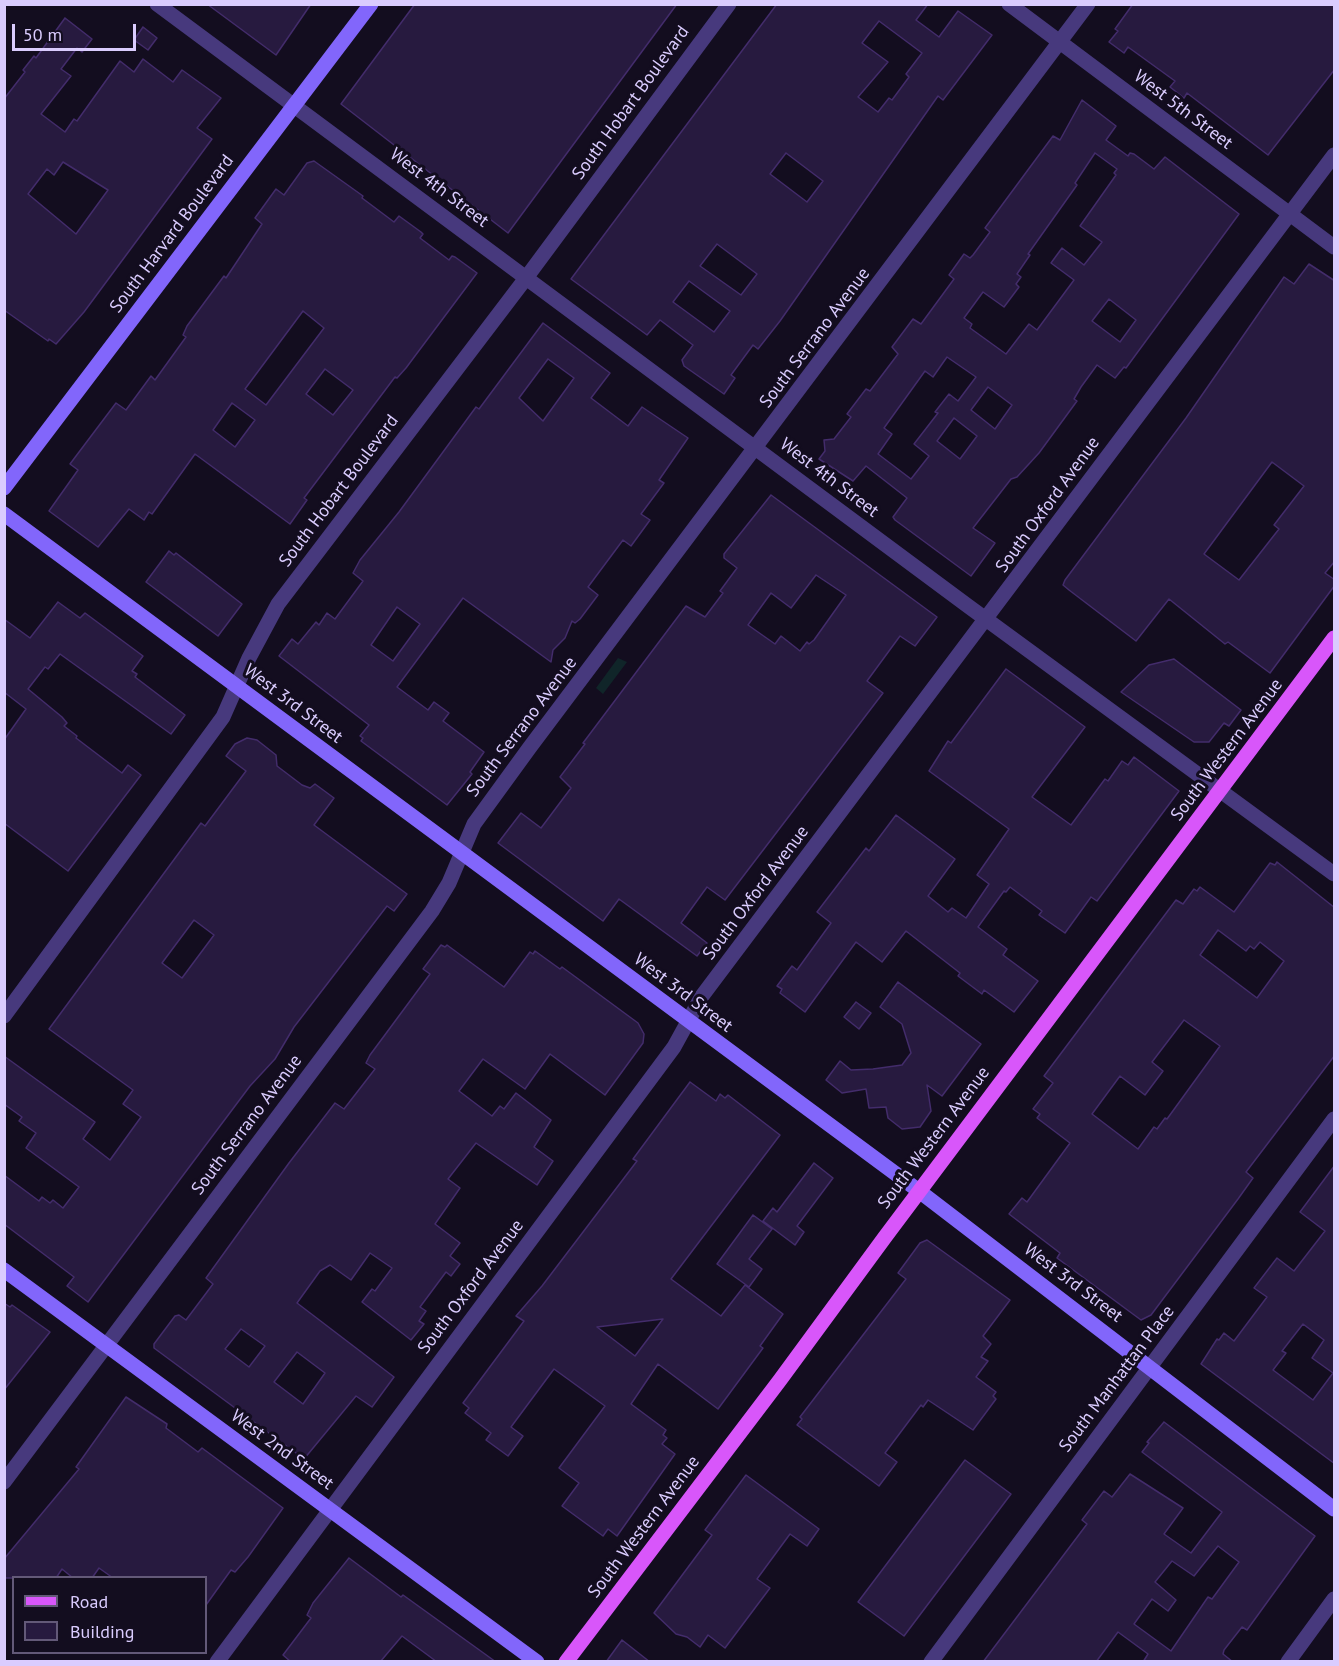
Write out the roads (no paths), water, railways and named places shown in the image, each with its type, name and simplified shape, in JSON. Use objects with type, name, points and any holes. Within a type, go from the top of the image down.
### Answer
[{"type":"main road","name":"South Harvard Boulevard","points":[[4,488],[371,4]]},
{"type":"main road","name":"West 3rd Street","points":[[4,514],[919,1191],[1335,1509]]},
{"type":"main road","name":"South Western Avenue","points":[[566,1662],[1335,638]]},
{"type":"main road","name":"West 2nd Street","points":[[4,1270],[537,1662]]},
{"type":"street","name":"West 4th Street","points":[[157,4],[987,621],[1335,874]]},
{"type":"street","name":"South Hobart Boulevard","points":[[4,1016],[223,717],[278,603],[526,278],[729,4]]},
{"type":"street","name":"West 5th Street","points":[[1009,4],[1335,247]]},
{"type":"street","name":"South Serrano Avenue","points":[[4,1482],[432,911],[449,883],[474,824],[516,766],[1088,4]]},
{"type":"street","name":"South Oxford Avenue","points":[[217,1662],[674,1047],[702,996],[987,621],[1335,155]]},
{"type":"street","name":"South Manhattan Place","points":[[931,1662],[1335,1119]]},
{"type":"street","points":[[1288,1662],[1335,1599]]}]
